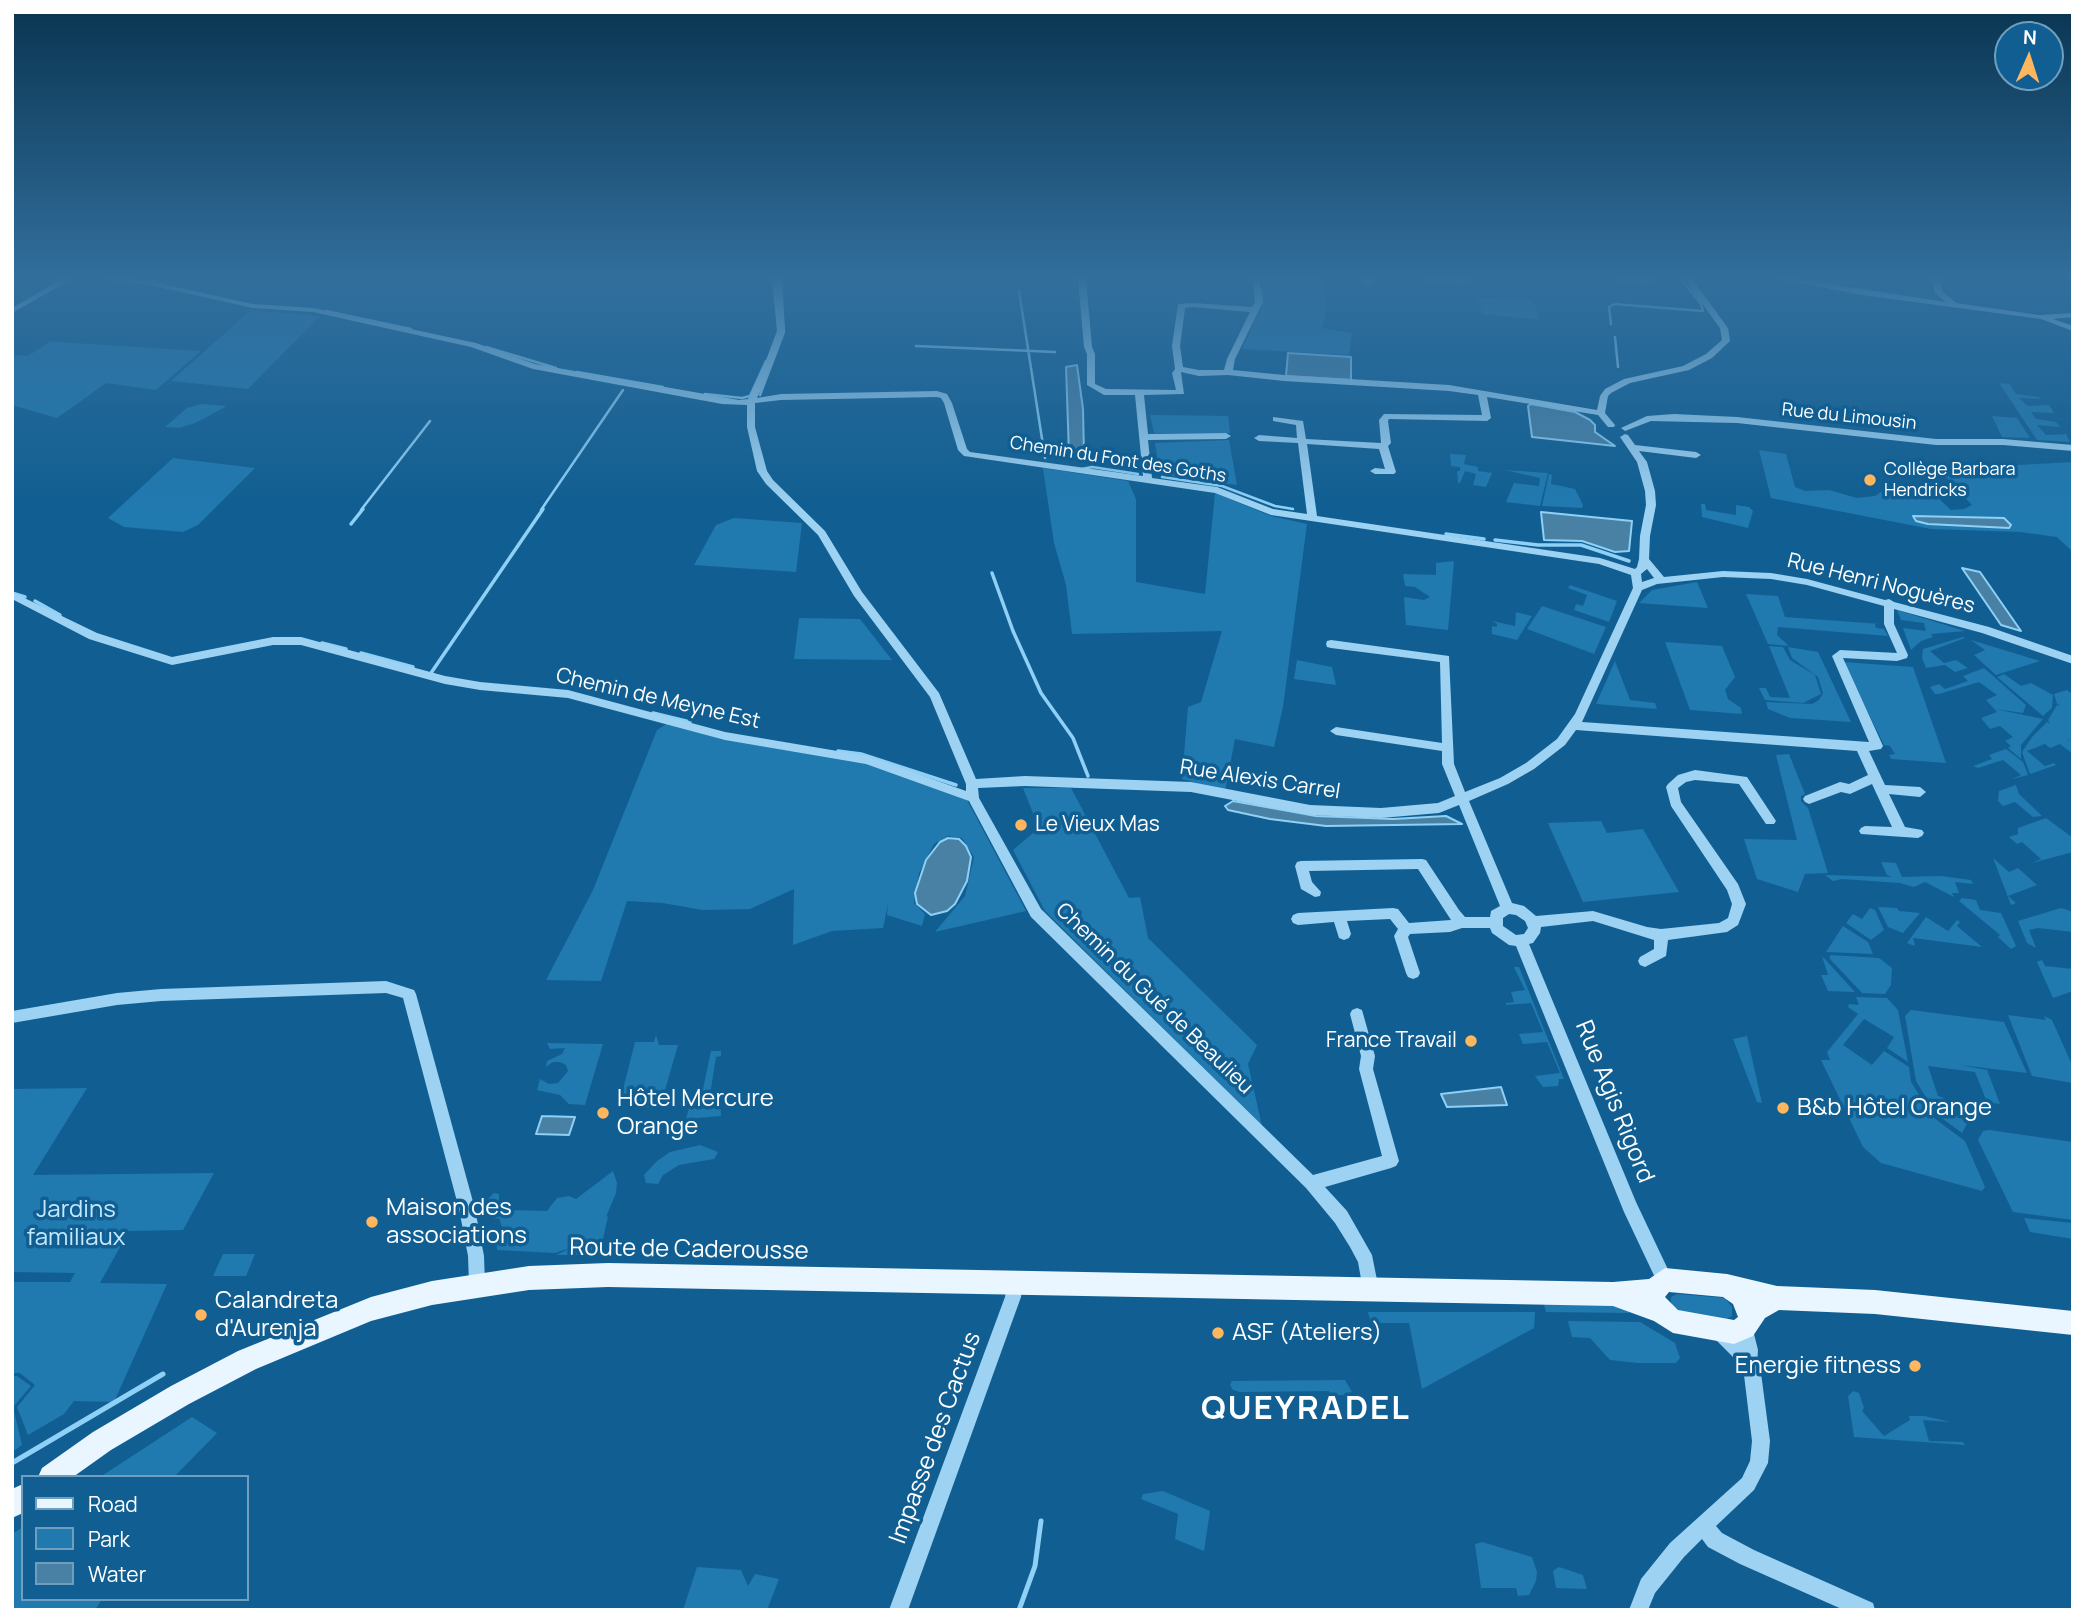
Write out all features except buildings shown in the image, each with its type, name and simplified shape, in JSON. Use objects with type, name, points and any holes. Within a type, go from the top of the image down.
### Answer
[{"type":"main road","name":"Route de Caderousse","points":[[54,1475],[113,1435],[247,1360],[371,1309],[477,1284],[529,1278],[608,1275],[1659,1293]]},
{"type":"main road","points":[[1777,1298],[1757,1310],[1747,1323],[1734,1332],[1673,1321],[1659,1293],[1720,1284],[1734,1290],[1777,1298],[1888,1303],[2069,1324]]},
{"type":"main road","points":[[1734,1290],[1746,1303],[1747,1323]]},
{"type":"street","points":[[501,355],[533,366],[722,401],[751,401]]},
{"type":"street","name":"Chemin du Gué de Beaulieu","points":[[771,355],[751,401],[751,427],[762,471],[769,482],[822,533],[858,594],[935,696],[972,791],[1036,913],[1311,1183],[1341,1217],[1356,1241],[1366,1261],[1371,1290]]},
{"type":"street","points":[[1091,355],[1089,366],[1092,388],[1104,392],[1139,393],[1181,392],[1176,373],[1179,367],[1177,355]]},
{"type":"street","points":[[1228,372],[1233,355]]},
{"type":"street","points":[[1179,367],[1199,373],[1228,372],[1426,386],[1601,413],[1606,394],[1625,382],[1686,368],[1710,355]]},
{"type":"street","points":[[1139,393],[1146,437],[1148,481]]},
{"type":"street","points":[[1375,471],[1391,472],[1383,446],[1386,443],[1383,420],[1387,416],[1487,418],[1482,393]]},
{"type":"street","name":"Chemin du Font des Goths","points":[[751,401],[780,397],[937,394],[944,396],[948,403],[963,450],[967,454],[1217,490],[1271,512],[1600,561],[1647,575]]},
{"type":"street","name":"Rue Alexis Carrel","points":[[972,791],[1025,781],[1191,787],[1275,805],[1334,813],[1422,811],[1462,800],[1530,766],[1561,742],[1590,700],[1647,575],[1651,498],[1648,477],[1635,448],[1601,413]]},
{"type":"street","name":"Rue du Limousin","points":[[1618,432],[1642,420],[1660,417],[1747,421],[1936,442],[2003,442],[2073,448]]},
{"type":"street","points":[[1276,419],[1300,423],[1312,518]]},
{"type":"street","points":[[1146,437],[1226,436]]},
{"type":"street","points":[[1259,438],[1383,446]]},
{"type":"street","points":[[1635,448],[1696,455]]},
{"type":"street","name":"Rue Henri Noguères","points":[[1647,575],[1676,578],[1714,574],[1771,576],[1830,586],[1998,634],[2073,660]]},
{"type":"street","name":"Chemin de Meyne Est","points":[[12,595],[93,636],[172,662],[273,641],[301,641],[445,680],[568,694],[725,736],[867,760],[972,791]]},
{"type":"street","points":[[1573,726],[1877,746],[1837,656],[1903,655],[1889,625],[1889,602]]},
{"type":"street","points":[[1331,644],[1445,659],[1451,776],[1507,908]]},
{"type":"street","points":[[1336,731],[1448,748]]},
{"type":"street","points":[[1861,747],[1901,832]]},
{"type":"street","points":[[1494,923],[1499,912],[1507,908],[1519,910],[1533,922],[1593,916],[1661,935],[1722,928],[1738,914],[1739,904],[1733,888],[1675,803],[1672,794],[1675,782],[1695,775],[1743,780],[1770,821]]},
{"type":"street","points":[[1809,799],[1840,787],[1850,789],[1878,783],[1920,792]]},
{"type":"street","points":[[1865,831],[1918,833]]},
{"type":"street","points":[[1315,892],[1306,886],[1301,866],[1422,864],[1461,922]]},
{"type":"street","points":[[1298,919],[1393,913],[1406,929]]},
{"type":"street","points":[[1339,916],[1344,934]]},
{"type":"street","points":[[1406,929],[1450,926],[1461,922],[1494,923],[1507,938],[1521,941],[1533,935],[1533,922]]},
{"type":"street","points":[[1406,929],[1401,936],[1413,973]]},
{"type":"street","points":[[1645,961],[1661,952],[1661,935]]},
{"type":"street","name":"Rue Agis Rigord","points":[[1521,941],[1630,1207],[1659,1293]]},
{"type":"street","points":[[12,1017],[106,1000],[161,995],[386,987],[409,994],[467,1209],[476,1256],[477,1284]]},
{"type":"street","points":[[1311,1183],[1391,1161],[1366,1069],[1368,1056],[1357,1014]]},
{"type":"street","name":"Impasse des Cactus","points":[[898,1610],[1013,1297],[1015,1283]]},
{"type":"street","points":[[1638,1610],[1648,1586],[1677,1550],[1748,1484],[1759,1463],[1762,1441],[1756,1392],[1749,1363],[1747,1323]]},
{"type":"street","points":[[1718,1331],[1732,1342],[1749,1363]]},
{"type":"street","points":[[1703,1525],[1715,1540],[1736,1551],[1866,1610]]},
{"type":"green space","points":[[12,355],[197,355],[156,390],[106,383],[57,418],[12,405]]},
{"type":"green space","points":[[201,355],[282,355],[248,389],[171,381]]},
{"type":"green space","points":[[1999,383],[2010,384],[2016,394],[2041,399],[2019,398],[2028,406],[2049,405],[2054,413],[2031,412],[2036,419],[2056,422],[2060,427],[2037,425],[2046,435],[2066,434],[2070,442],[2037,440]]},
{"type":"green space","points":[[201,404],[227,406],[195,423],[179,428],[165,427],[187,408]]},
{"type":"green space","points":[[1150,415],[1228,416],[1230,433],[1154,433]]},
{"type":"green space","points":[[1992,416],[2017,418],[2030,438],[2002,437]]},
{"type":"green space","points":[[1229,440],[1237,485],[1160,474],[1155,443]]},
{"type":"green space","points":[[1759,450],[1786,454],[1795,487],[1805,491],[1829,490],[1857,498],[1875,496],[1884,490],[1902,496],[1936,496],[1951,510],[1972,505],[1944,475],[1951,471],[1964,472],[1972,480],[1963,468],[2073,462],[2073,552],[2057,537],[2020,532],[1931,529],[1771,498]]},
{"type":"green space","points":[[1450,454],[1466,455],[1464,464],[1478,467],[1478,471],[1492,473],[1486,487],[1473,485],[1476,474],[1465,471],[1458,483],[1457,471],[1460,471],[1460,467],[1451,466]]},
{"type":"green space","points":[[173,458],[255,468],[198,525],[183,532],[124,527],[108,518]]},
{"type":"green space","points":[[1043,468],[1128,481],[1136,499],[1136,582],[1205,594],[1215,493],[1271,516],[1307,524],[1283,707],[1274,747],[1235,739],[1225,791],[1182,779],[1188,707],[1201,702],[1222,631],[1072,634],[1066,585],[1054,543]]},
{"type":"green space","points":[[1505,470],[1548,473],[1540,506],[1506,502],[1514,483],[1539,486],[1540,478]]},
{"type":"green space","points":[[1549,474],[1552,475],[1551,484],[1575,489],[1582,508],[1542,506]]},
{"type":"green space","points":[[1701,504],[1705,504],[1706,510],[1736,515],[1736,505],[1749,507],[1753,511],[1748,528],[1702,517]]},
{"type":"green space","points":[[734,518],[802,523],[796,572],[694,565],[716,525]]},
{"type":"green space","points":[[1454,561],[1448,630],[1406,625],[1404,597],[1424,600],[1430,597],[1415,587],[1405,586],[1403,574],[1436,575],[1436,563]]},
{"type":"green space","points":[[1697,582],[1708,608],[1639,603],[1652,590]]},
{"type":"green space","points":[[1570,585],[1617,601],[1609,622],[1574,610],[1576,604],[1583,606],[1587,595],[1568,588]]},
{"type":"green space","points":[[1746,594],[1778,596],[1785,617],[1880,624],[1875,624],[1876,628],[1884,629],[1888,636],[1778,627],[1777,635],[1789,646],[1768,644]]},
{"type":"green space","points":[[1542,606],[1606,627],[1594,654],[1527,629]]},
{"type":"green space","points":[[1897,610],[1965,631],[1931,634],[1933,637],[1921,641],[1911,650],[1903,628],[1926,631],[1924,623],[1901,620]]},
{"type":"green space","points":[[1516,612],[1532,616],[1517,640],[1492,634],[1492,626],[1497,627],[1497,624],[1492,621],[1515,626]]},
{"type":"green space","points":[[799,618],[860,619],[892,660],[794,659]]},
{"type":"green space","points":[[1965,638],[1930,651],[1944,663],[1956,660],[1968,668],[1955,672],[1945,665],[1926,668],[1922,658],[1923,649]]},
{"type":"green space","points":[[1971,640],[2040,661],[1996,675],[1974,655],[1985,650]]},
{"type":"green space","points":[[1665,642],[1722,646],[1735,677],[1725,690],[1728,699],[1741,708],[1742,714],[1690,710]]},
{"type":"green space","points":[[1769,646],[1783,647],[1790,660],[1815,675],[1821,694],[1803,703],[1765,700],[1759,688],[1766,688],[1770,697],[1790,698]]},
{"type":"green space","points":[[1788,647],[1818,652],[1851,722],[1790,718],[1768,709],[1766,702],[1812,704],[1819,700],[1823,693],[1818,677],[1792,658]]},
{"type":"green space","points":[[1297,660],[1332,667],[1336,685],[1294,679]]},
{"type":"green space","points":[[1615,661],[1630,700],[1655,703],[1657,709],[1596,704]]},
{"type":"green space","points":[[1843,662],[1913,667],[1946,763],[1891,759],[1889,755],[1895,754],[1890,746],[1884,745]]},
{"type":"green space","points":[[1984,668],[2026,705],[2023,713],[1995,709],[2043,719],[2021,745],[2021,759],[2008,748],[2011,746],[2005,741],[2013,737],[2000,726],[1990,729],[1981,718],[1997,712],[1986,700],[1997,695],[1979,682],[1939,694],[1935,694],[1930,687],[1939,684],[1945,689],[1968,681],[1963,676]]},
{"type":"green space","points":[[2004,674],[2021,686],[2031,683],[2053,695],[2052,708],[2043,716],[1997,677]]},
{"type":"green space","points":[[2067,690],[2073,695],[2073,742],[2065,737],[2073,743],[2073,754],[2060,744],[2050,748],[2045,744],[2027,751],[2045,766],[2054,763],[2056,765],[2030,774],[2022,752],[2047,722],[2050,724],[2048,720],[2057,705],[2061,706],[2057,704],[2054,694]]},
{"type":"green space","points":[[668,723],[862,762],[966,798],[1026,911],[935,932],[965,896],[974,857],[962,838],[948,836],[934,844],[919,873],[914,903],[925,914],[922,926],[887,915],[888,904],[883,928],[832,931],[793,945],[794,889],[750,909],[702,910],[663,903],[627,901],[601,981],[546,980],[593,890],[657,730]]},
{"type":"green space","points":[[2006,749],[2023,762],[2028,775],[2012,779],[2021,775],[2003,760],[1978,768],[1973,766],[1992,759],[1989,755]]},
{"type":"green space","points":[[1789,754],[1805,794],[1801,796],[1801,801],[1808,808],[1828,873],[1805,874],[1798,892],[1757,879],[1744,839],[1797,840],[1776,755]]},
{"type":"green space","points":[[2016,785],[2019,794],[2042,816],[2033,817],[2015,802],[2003,806],[1998,801],[1999,791]]},
{"type":"green space","points":[[1023,788],[1071,788],[1129,898],[1140,897],[1148,938],[1257,1045],[1248,1064],[1262,1126],[1045,911],[1013,850],[1039,828]]},
{"type":"green space","points":[[2046,818],[2073,838],[2073,852],[2032,863],[2041,859],[2022,842],[2017,844],[2009,837],[2018,834],[2018,828]]},
{"type":"green space","points":[[1601,821],[1607,833],[1643,829],[1679,892],[1583,902],[1548,823]]},
{"type":"green space","points":[[1993,858],[2009,872],[2018,868],[2037,885],[2008,896],[2016,903],[2011,905]]},
{"type":"green space","points":[[1881,862],[1896,863],[1902,877],[1941,876],[1971,880],[1973,884],[1955,882],[1959,893],[1952,893],[1954,897],[1925,882],[1914,887],[1900,883],[1842,879],[1833,881],[1825,875],[1892,877],[1887,875]]},
{"type":"green space","points":[[1962,898],[1976,900],[1980,910],[2001,913],[2016,946],[2011,949],[1998,937],[2000,935],[1959,901]]},
{"type":"green space","points":[[1878,907],[1920,913],[1903,933],[1888,927]]},
{"type":"green space","points":[[1870,908],[1875,910],[1884,930],[1871,940],[1846,923],[1853,914],[1862,919]]},
{"type":"green space","points":[[2061,908],[2073,912],[2073,932],[2038,928],[2029,930],[2036,948],[2027,943],[2018,921]]},
{"type":"green space","points":[[1926,917],[1948,931],[1957,920],[1960,922],[1957,926],[1982,947],[1913,938],[1915,946],[1907,943]]},
{"type":"green space","points":[[1843,926],[1868,942],[1873,954],[1826,952]]},
{"type":"green space","points":[[1830,955],[1879,958],[1892,968],[1891,985],[1885,994],[1862,993],[1830,959]]},
{"type":"green space","points":[[1822,956],[1855,992],[1828,991],[1821,975],[1828,975]]},
{"type":"green space","points":[[2042,960],[2045,966],[2073,969],[2073,991],[2053,998],[2037,962]]},
{"type":"green space","points":[[1514,967],[1519,967],[1564,1079],[1559,1079],[1558,1086],[1543,1087],[1535,1076],[1560,1073],[1547,1042],[1523,1044],[1519,1034],[1543,1032],[1531,1003],[1506,1005],[1514,1002],[1511,992],[1525,990]]},
{"type":"green space","points":[[1856,997],[1887,998],[1898,1010],[1908,1062],[1887,1048],[1894,1037],[1864,1019],[1843,1045],[1872,1065],[1884,1051],[1909,1067],[1911,1082],[1934,1118],[1965,1141],[1985,1187],[1982,1191],[1881,1163],[1863,1147],[1821,1060],[1830,1060],[1827,1052],[1858,1014],[1848,1007],[1849,1004],[1859,1005]]},
{"type":"green space","points":[[1911,1010],[2004,1022],[2027,1073],[1960,1065],[1987,1070],[2000,1104],[1987,1102],[1975,1072],[1928,1066],[1938,1096],[1944,1098],[1950,1115],[1970,1118],[1962,1133],[1936,1114],[1916,1081],[1905,1016]]},
{"type":"green space","points":[[2008,1015],[2046,1020],[2044,1016],[2052,1020],[2073,1067],[2073,1083],[2032,1076]]},
{"type":"green space","points":[[656,1035],[659,1045],[678,1045],[661,1104],[654,1108],[633,1107],[635,1102],[620,1101],[635,1042],[654,1042]]},
{"type":"green space","points":[[1747,1036],[1762,1103],[1757,1102],[1733,1039]]},
{"type":"green space","points":[[547,1043],[603,1044],[585,1105],[569,1104],[560,1095],[537,1090],[540,1079],[549,1084],[558,1083],[568,1071],[566,1065],[560,1062],[553,1062],[546,1067],[547,1061],[562,1054],[565,1048],[550,1049]]},
{"type":"green space","points":[[711,1051],[721,1051],[721,1056],[716,1057],[709,1101],[720,1101],[721,1116],[686,1119],[690,1104],[700,1103]]},
{"type":"green space","name":"Jardins familiaux","points":[[87,1088],[33,1175],[214,1173],[183,1230],[129,1231],[100,1283],[167,1284],[114,1402],[74,1401],[64,1414],[28,1435],[17,1407],[35,1385],[20,1373],[12,1373],[12,1282],[70,1282],[75,1273],[12,1272],[12,1089]]},
{"type":"green space","points":[[1983,1131],[2073,1142],[2073,1220],[2013,1212],[1978,1140]]},
{"type":"green space","points":[[700,1145],[718,1152],[714,1159],[679,1165],[663,1175],[658,1184],[646,1183],[644,1175],[657,1161],[670,1152]]},
{"type":"green space","points":[[613,1171],[617,1183],[616,1193],[606,1217],[608,1216],[601,1248],[594,1255],[556,1255],[573,1247],[555,1253],[497,1250],[496,1230],[502,1227],[499,1218],[495,1219],[488,1199],[494,1193],[499,1194],[499,1202],[510,1210],[547,1211],[557,1198],[569,1196],[576,1199]]},
{"type":"green space","points":[[2024,1218],[2073,1223],[2073,1239],[2030,1232]]},
{"type":"green space","points":[[223,1254],[255,1254],[246,1276],[213,1276]]},
{"type":"green space","points":[[1677,1294],[1725,1298],[1732,1307],[1732,1316],[1725,1320],[1680,1311],[1672,1306],[1671,1302],[1671,1297]]},
{"type":"green space","points":[[1543,1301],[1608,1303],[1631,1309],[1629,1313],[1546,1312]]},
{"type":"green space","points":[[1368,1312],[1535,1312],[1534,1328],[1422,1389],[1409,1323],[1371,1323]]},
{"type":"green space","points":[[1568,1321],[1640,1322],[1675,1343],[1680,1358],[1676,1363],[1610,1360],[1590,1338],[1572,1337]]},
{"type":"green space","points":[[12,1376],[17,1376],[31,1386],[13,1407],[22,1445],[12,1452]]},
{"type":"green space","points":[[1345,1380],[1352,1392],[1345,1395],[1330,1395],[1329,1391],[1240,1392],[1233,1390],[1230,1385],[1232,1381]]},
{"type":"green space","points":[[1853,1391],[1859,1393],[1864,1408],[1862,1411],[1884,1436],[1910,1420],[1909,1416],[1924,1416],[1951,1422],[1923,1420],[1929,1441],[1963,1442],[1965,1445],[1854,1437],[1848,1396]]},
{"type":"green space","points":[[192,1417],[217,1433],[176,1475],[103,1475]]},
{"type":"green space","points":[[1163,1491],[1210,1511],[1204,1551],[1175,1539],[1178,1514],[1141,1499],[1143,1494]]},
{"type":"green space","points":[[21,1528],[21,1601],[101,1601],[95,1610],[12,1610],[12,1534]]},
{"type":"green space","points":[[1482,1542],[1532,1557],[1537,1572],[1529,1595],[1518,1596],[1516,1588],[1481,1588],[1475,1544]]},
{"type":"green space","points":[[697,1567],[741,1570],[748,1586],[755,1574],[779,1579],[767,1610],[683,1610]]},
{"type":"green space","points":[[1559,1567],[1583,1575],[1587,1589],[1556,1588],[1553,1571]]},
{"type":"water","points":[[1288,355],[1351,357],[1351,380],[1286,376]]},
{"type":"water","points":[[1077,365],[1083,409],[1084,455],[1069,454],[1066,367]]},
{"type":"water","points":[[1531,404],[1575,412],[1590,420],[1595,425],[1595,432],[1615,446],[1532,437],[1528,406]]},
{"type":"water","points":[[1541,512],[1632,521],[1629,551],[1615,552],[1582,541],[1544,540]]},
{"type":"water","points":[[1913,516],[2004,518],[2011,525],[2009,528],[1928,524],[1916,521]]},
{"type":"water","points":[[1962,568],[1980,572],[2021,631],[2001,625]]},
{"type":"water","points":[[1233,801],[1316,816],[1393,819],[1446,816],[1462,824],[1326,826],[1270,819],[1228,810],[1225,806]]},
{"type":"water","points":[[948,838],[959,839],[971,857],[967,881],[955,904],[947,911],[931,915],[917,904],[915,893],[926,860],[940,842]]},
{"type":"water","points":[[1501,1087],[1507,1105],[1447,1107],[1441,1094]]},
{"type":"water","points":[[542,1116],[575,1117],[569,1135],[536,1134]]},
{"type":"waterway","points":[[512,355],[556,368]]},
{"type":"waterway","points":[[760,395],[775,355]]},
{"type":"waterway","points":[[1029,355],[1045,458]]},
{"type":"waterway","points":[[1617,355],[1618,367]]},
{"type":"waterway","points":[[705,394],[742,398],[750,396],[766,361]]},
{"type":"waterway","points":[[577,372],[663,387]]},
{"type":"waterway","points":[[541,510],[623,390]]},
{"type":"waterway","points":[[361,510],[430,421]]},
{"type":"waterway","points":[[1082,469],[1092,467],[1138,474]]},
{"type":"waterway","points":[[1162,477],[1222,486],[1275,506],[1293,509]]},
{"type":"waterway","points":[[351,524],[363,509]]},
{"type":"waterway","points":[[431,673],[543,509]]},
{"type":"waterway","points":[[1446,534],[1484,539]]},
{"type":"waterway","points":[[1495,540],[1538,545],[1581,545],[1629,561]]},
{"type":"waterway","points":[[992,573],[1013,631],[1041,693],[1073,738],[1088,776]]},
{"type":"waterway","points":[[12,593],[25,597]]},
{"type":"waterway","points":[[35,601],[60,615]]},
{"type":"waterway","points":[[322,643],[346,649]]},
{"type":"waterway","points":[[361,653],[413,667]]},
{"type":"waterway","points":[[653,713],[690,722]]},
{"type":"waterway","points":[[838,751],[861,754],[956,785]]},
{"type":"waterway","points":[[12,1463],[163,1374]]},
{"type":"waterway","points":[[1019,1610],[1035,1566],[1041,1521]]},
{"type":"place","name":"Collège Barbara Hendricks","points":[[1870,480]]},
{"type":"place","name":"Le Vieux Mas","points":[[1021,825]]},
{"type":"place","name":"France Travail","points":[[1471,1041]]},
{"type":"place","name":"B&b Hôtel Orange","points":[[1783,1108]]},
{"type":"place","name":"Hôtel Mercure Orange","points":[[603,1113]]},
{"type":"place","name":"Maison des associations","points":[[372,1222]]},
{"type":"place","name":"Calandreta d'Aurenja","points":[[201,1315]]},
{"type":"place","name":"ASF (Ateliers)","points":[[1218,1333]]},
{"type":"place","name":"Energie fitness","points":[[1915,1366]]},
{"type":"district","name":"QUEYRADEL","points":[[1306,1410]]}]
